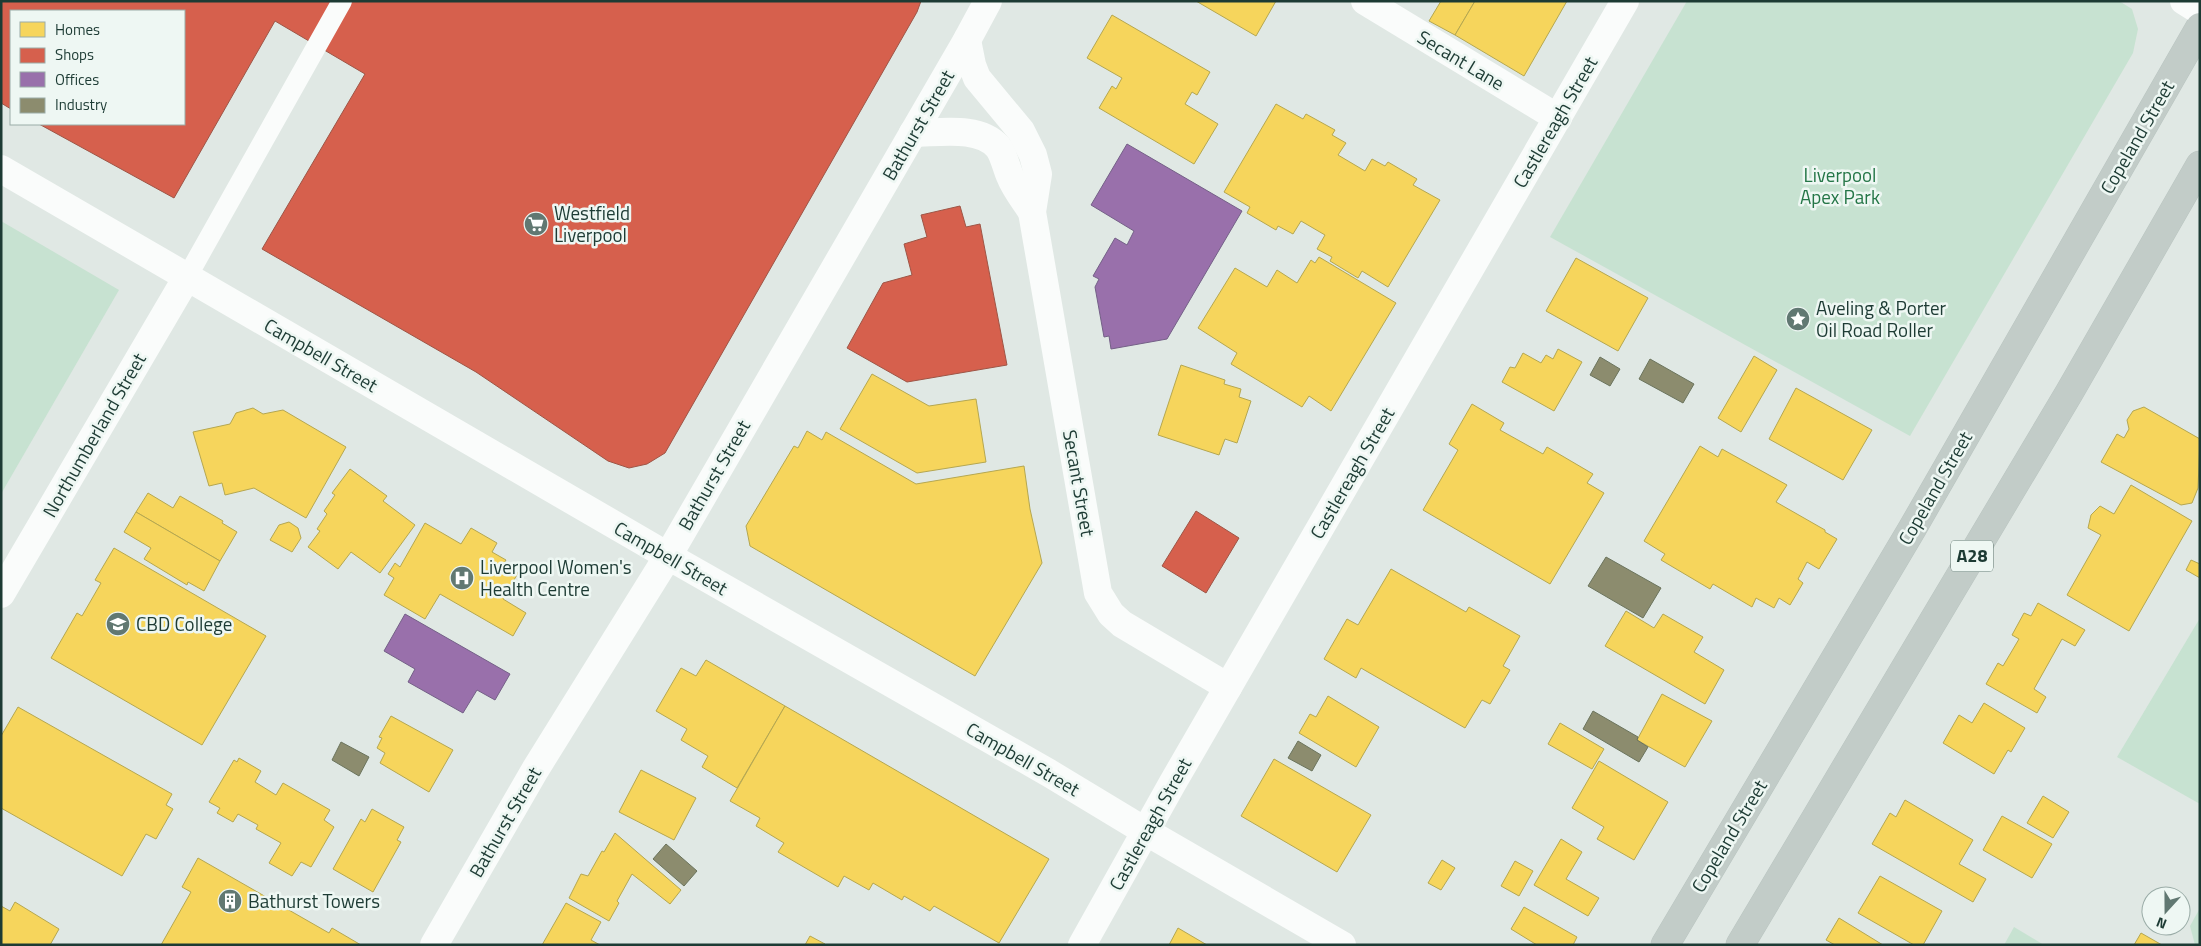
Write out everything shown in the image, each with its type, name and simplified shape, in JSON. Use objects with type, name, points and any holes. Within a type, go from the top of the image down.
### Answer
[{"type":"highway","name":"Copeland Street","points":[[1665,945],[1912,529],[2200,27]]},
{"type":"highway","name":"A28","points":[[1740,945],[2064,401],[2200,165]]},
{"type":"street","name":"Bathurst Street","points":[[434,945],[535,770],[668,556],[988,1]]},
{"type":"street","name":"Secant Lane","points":[[1365,1],[1558,118]]},
{"type":"street","name":"Castlereagh Street","points":[[1082,945],[1145,831],[1625,1]]},
{"type":"street","points":[[2184,1],[2200,12]]},
{"type":"street","name":"Secant Street","points":[[967,40],[972,65],[977,78],[1021,131],[1033,155],[1038,174],[1032,212],[1098,593],[1111,614],[1122,624],[1228,688]]},
{"type":"street","name":"Secant Street","points":[[913,133],[962,132],[977,134],[988,140],[998,148],[1010,178],[1032,212]]},
{"type":"street","name":"Campbell Street","points":[[1,169],[668,556],[1050,773],[1145,831],[1342,945]]},
{"type":"street","name":"Northumberland Street","points":[[1,594],[187,277]]},
{"type":"lane","points":[[187,277],[342,1]]},
{"type":"green space","name":"Liverpool Apex Park","points":[[1687,1],[2119,1],[2132,9],[2138,29],[2133,53],[1910,436],[1550,237]]},
{"type":"green space","points":[[1,221],[119,290],[1,494]]},
{"type":"green space","points":[[2200,618],[2200,804],[2117,757]]},
{"type":"green space","points":[[2200,908],[2200,945],[2195,945],[2191,924]]},
{"type":"green space","points":[[2014,927],[2044,945],[2004,945]]},
{"type":"building: Homes","points":[[1196,1],[1276,1],[1256,36]]},
{"type":"building: Homes","points":[[1441,1],[1475,1],[1455,35],[1429,21]]},
{"type":"building: Homes","points":[[1475,1],[1567,1],[1524,76],[1455,35]]},
{"type":"building: Homes","points":[[1112,15],[1210,72],[1197,95],[1192,92],[1185,104],[1218,124],[1194,164],[1099,108],[1112,86],[1116,89],[1122,78],[1087,58]]},
{"type":"building: Homes","points":[[1276,104],[1303,119],[1306,114],[1335,130],[1332,135],[1346,143],[1338,155],[1365,171],[1372,159],[1385,166],[1388,162],[1417,179],[1413,185],[1440,200],[1388,287],[1362,271],[1358,278],[1330,261],[1332,257],[1317,249],[1325,235],[1301,221],[1293,234],[1278,226],[1276,230],[1247,213],[1250,207],[1224,192]]},
{"type":"building: Homes","points":[[1319,257],[1396,303],[1331,411],[1309,396],[1302,407],[1231,364],[1237,353],[1198,328],[1235,268],[1267,287],[1277,270],[1297,283],[1311,260],[1315,263]]},
{"type":"building: Homes","points":[[1576,258],[1648,298],[1618,351],[1546,311]]},
{"type":"building: Homes","points":[[1558,349],[1582,362],[1554,411],[1502,382],[1510,367],[1515,368],[1523,353],[1541,363],[1546,355],[1553,359]]},
{"type":"building: Homes","points":[[1754,356],[1777,370],[1741,432],[1718,418]]},
{"type":"building: Homes","points":[[1181,365],[1225,380],[1224,384],[1241,389],[1239,397],[1251,401],[1237,443],[1225,439],[1219,455],[1158,435]]},
{"type":"building: Homes","points":[[872,374],[929,406],[976,399],[986,462],[917,473],[840,429]]},
{"type":"building: Homes","points":[[1796,388],[1872,430],[1843,480],[1769,439]]},
{"type":"building: Homes","points":[[1472,404],[1504,423],[1500,430],[1543,454],[1547,447],[1593,474],[1587,483],[1604,493],[1550,584],[1423,510],[1458,450],[1449,444]]},
{"type":"building: Homes","points":[[2144,407],[2200,439],[2198,488],[2192,503],[2181,505],[2101,462],[2117,434],[2124,438],[2129,429],[2127,420],[2133,411]]},
{"type":"building: Homes","points":[[253,408],[263,414],[283,410],[346,447],[306,518],[254,488],[225,495],[222,483],[209,486],[193,432],[230,424],[236,413]]},
{"type":"building: Homes","points":[[807,431],[822,440],[826,432],[916,484],[1024,466],[1030,509],[1042,563],[975,676],[750,546],[746,526],[794,446],[798,448]]},
{"type":"building: Homes","points":[[1700,446],[1718,457],[1722,449],[1787,485],[1776,502],[1837,539],[1819,569],[1807,562],[1798,579],[1803,583],[1790,605],[1779,598],[1774,608],[1756,598],[1752,607],[1713,584],[1710,589],[1661,560],[1665,554],[1644,541]]},
{"type":"building: Homes","points":[[350,469],[387,496],[383,501],[415,525],[380,573],[351,552],[338,569],[308,547],[320,531],[317,529],[327,514],[324,511],[335,495],[332,493]]},
{"type":"building: Homes","points":[[2131,485],[2192,521],[2129,631],[2067,595],[2101,535],[2088,528],[2091,515],[2100,506],[2114,514]]},
{"type":"building: Homes","points":[[148,493],[173,508],[180,496],[223,521],[222,523],[237,532],[220,561],[136,512]]},
{"type":"building: Homes","points":[[136,512],[220,561],[204,591],[188,582],[187,585],[144,559],[151,548],[124,532]]},
{"type":"building: Homes","points":[[289,522],[298,528],[301,538],[292,552],[270,540],[279,525]]},
{"type":"building: Homes","points":[[425,523],[461,544],[471,528],[497,543],[492,552],[506,560],[503,565],[518,573],[503,599],[526,613],[513,636],[440,594],[425,619],[384,595],[394,578],[388,574],[395,563],[400,567]]},
{"type":"building: Homes","points":[[114,548],[266,636],[202,745],[51,658],[77,613],[82,616],[101,583],[95,580]]},
{"type":"building: Homes","points":[[2191,560],[2200,564],[2200,578],[2186,570]]},
{"type":"building: Homes","points":[[1391,569],[1466,612],[1469,607],[1520,636],[1503,666],[1510,670],[1490,704],[1482,700],[1465,728],[1361,668],[1356,678],[1324,659],[1347,619],[1358,625]]},
{"type":"building: Homes","points":[[2038,603],[2085,630],[2075,646],[2062,639],[2034,689],[2046,697],[2037,713],[1986,684],[1998,663],[2003,666],[2019,639],[2012,635],[2024,613],[2031,616]]},
{"type":"building: Homes","points":[[1626,611],[1654,628],[1663,614],[1703,637],[1694,652],[1724,670],[1705,704],[1605,646]]},
{"type":"building: Homes","points":[[706,660],[785,706],[737,788],[702,767],[708,756],[681,740],[687,729],[656,711],[681,668],[696,676]]},
{"type":"building: Homes","points":[[1662,694],[1712,721],[1685,767],[1637,740]]},
{"type":"building: Homes","points":[[1328,696],[1379,727],[1356,767],[1299,733],[1310,714],[1316,717]]},
{"type":"building: Homes","points":[[1984,703],[2025,728],[2011,752],[2008,750],[1994,774],[1943,743],[1959,715],[1972,723]]},
{"type":"building: Homes","points":[[785,706],[1049,859],[999,943],[934,906],[930,911],[904,896],[902,900],[873,883],[869,890],[844,876],[838,887],[778,852],[784,843],[756,826],[760,818],[730,801]]},
{"type":"building: Homes","points":[[18,707],[172,794],[166,805],[173,809],[156,839],[146,834],[122,876],[1,808],[1,736]]},
{"type":"building: Homes","points":[[391,716],[453,750],[429,792],[380,763],[385,753],[377,748],[382,738],[379,737]]},
{"type":"building: Homes","points":[[1560,723],[1604,749],[1592,769],[1548,744]]},
{"type":"building: Homes","points":[[239,758],[261,771],[255,782],[276,795],[283,783],[330,810],[324,820],[334,827],[311,867],[301,862],[292,876],[269,863],[281,843],[256,829],[258,825],[238,814],[233,822],[217,813],[220,808],[209,802],[234,760],[237,762]]},
{"type":"building: Homes","points":[[1274,759],[1371,815],[1337,872],[1241,816]]},
{"type":"building: Homes","points":[[1599,761],[1668,802],[1634,860],[1597,839],[1604,827],[1572,808]]},
{"type":"building: Homes","points":[[641,770],[696,798],[674,840],[619,812]]},
{"type":"building: Homes","points":[[2043,796],[2069,812],[2053,838],[2027,823]]},
{"type":"building: Homes","points":[[1905,800],[1973,840],[1959,864],[1986,879],[1973,902],[1872,844],[1890,813],[1896,817]]},
{"type":"building: Homes","points":[[372,809],[404,827],[397,840],[401,842],[373,892],[333,869],[361,819],[365,822]]},
{"type":"building: Homes","points":[[2002,816],[2052,844],[2032,878],[1983,850]]},
{"type":"building: Homes","points":[[615,833],[681,890],[670,904],[632,874],[617,901],[619,903],[609,921],[569,898],[581,874],[588,876]]},
{"type":"building: Homes","points":[[1561,839],[1582,852],[1566,879],[1599,898],[1588,916],[1534,885]]},
{"type":"building: Homes","name":"Bathurst Towers","points":[[198,858],[329,933],[332,928],[361,945],[161,945],[191,892],[182,887]]},
{"type":"building: Homes","points":[[1442,860],[1455,868],[1441,890],[1428,883]]},
{"type":"building: Homes","points":[[1515,861],[1533,871],[1519,896],[1501,886]]},
{"type":"building: Homes","points":[[1880,876],[1942,911],[1923,945],[1914,945],[1858,913]]},
{"type":"building: Homes","points":[[15,902],[59,929],[50,945],[1,945],[1,906],[10,911]]},
{"type":"building: Homes","points":[[566,903],[601,922],[591,940],[600,945],[542,945]]},
{"type":"building: Homes","points":[[1524,907],[1577,937],[1573,945],[1537,945],[1511,929]]},
{"type":"building: Homes","points":[[1839,918],[1883,945],[1835,945],[1826,940]]},
{"type":"building: Homes","points":[[1178,928],[1207,945],[1169,945]]},
{"type":"building: Homes","points":[[2141,933],[2141,936],[2146,936],[2162,945],[2134,945]]},
{"type":"building: Homes","points":[[810,936],[825,944],[805,945]]},
{"type":"building: Shops","name":"Westfield Liverpool","points":[[1,1],[921,1],[917,12],[665,453],[647,464],[629,468],[608,461],[476,372],[262,249],[365,74],[275,21],[174,198],[41,125],[185,125],[185,10],[10,10],[10,108],[1,103]]},
{"type":"building: Shops","points":[[960,206],[966,227],[980,224],[1007,365],[907,382],[847,348],[883,283],[912,275],[904,244],[927,237],[921,215]]},
{"type":"building: Shops","points":[[1196,511],[1239,538],[1206,593],[1162,566]]},
{"type":"building: Offices","points":[[1127,144],[1242,211],[1167,339],[1111,349],[1109,336],[1104,337],[1095,287],[1099,279],[1093,276],[1115,238],[1127,245],[1134,231],[1091,205]]},
{"type":"building: Offices","points":[[405,614],[510,674],[495,700],[477,690],[463,713],[408,682],[415,669],[384,651]]},
{"type":"building: Industry","points":[[1600,357],[1620,369],[1610,386],[1590,375]]},
{"type":"building: Industry","points":[[1650,359],[1694,384],[1683,403],[1639,379]]},
{"type":"building: Industry","points":[[1606,557],[1661,588],[1643,618],[1588,586]]},
{"type":"building: Industry","points":[[1593,711],[1638,737],[1637,740],[1648,747],[1639,762],[1583,729]]},
{"type":"building: Industry","points":[[1298,741],[1321,755],[1312,771],[1288,758]]},
{"type":"building: Industry","points":[[341,742],[369,757],[359,776],[332,760]]},
{"type":"building: Industry","points":[[666,844],[697,871],[684,886],[653,859]]},
{"type":"place","name":"Westfield Liverpool","points":[[536,224]]},
{"type":"place","name":"Aveling & Porter Oil Road Roller","points":[[1798,319]]},
{"type":"place","name":"Liverpool Women's Health Centre","points":[[462,578]]},
{"type":"place","name":"CBD College","points":[[118,624]]},
{"type":"place","name":"Bathurst Towers","points":[[230,901]]}]
